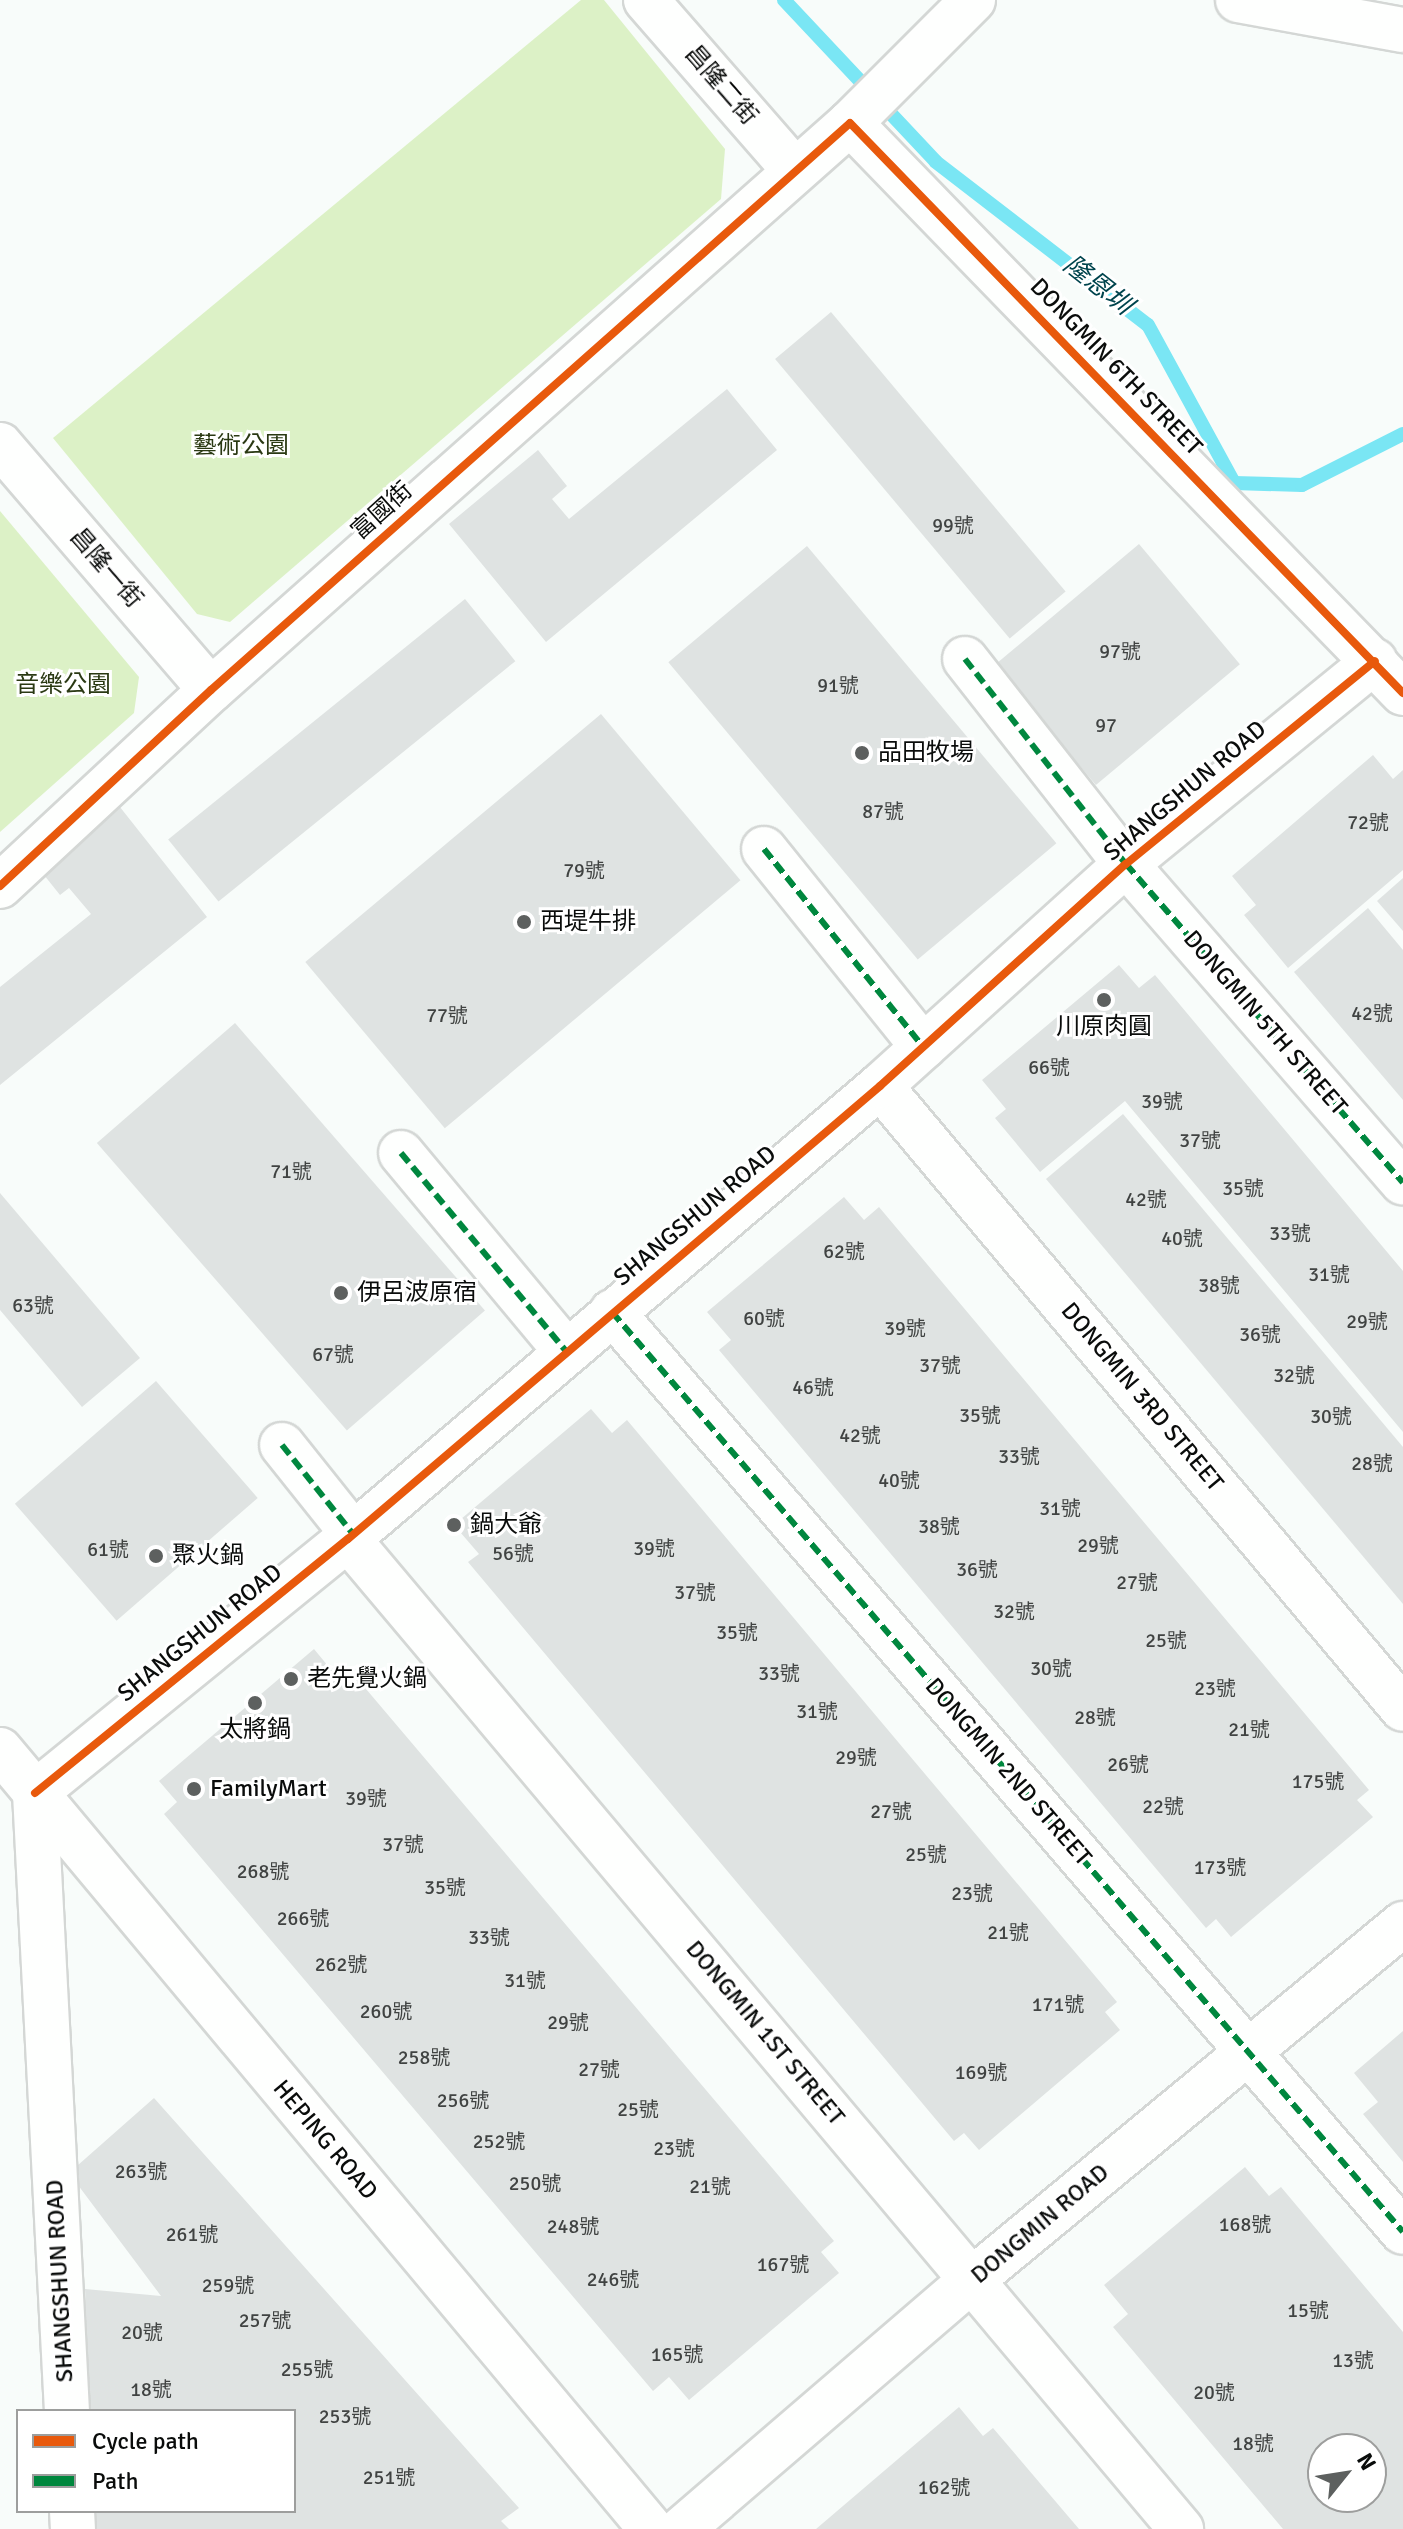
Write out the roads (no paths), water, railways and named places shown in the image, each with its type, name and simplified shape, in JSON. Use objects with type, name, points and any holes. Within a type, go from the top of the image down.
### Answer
[{"type":"street","name":"昌隆二街","points":[[646,0],[795,171]]},
{"type":"street","points":[[795,171],[856,117],[973,0]]},
{"type":"street","points":[[1238,0],[1403,30]]},
{"type":"street","name":"DONGMIN 6TH STREET","points":[[856,117],[1403,693]]},
{"type":"street","name":"富國街","points":[[0,886],[211,690],[795,171]]},
{"type":"street","name":"昌隆一街","points":[[0,445],[211,690]]},
{"type":"street","name":"DONGMIN 5TH STREET","points":[[965,659],[1126,864],[1403,1183]]},
{"type":"street","name":"SHANGSHUN ROAD","points":[[67,2409],[35,1793],[350,1536],[880,1086],[1126,864],[1375,661]]},
{"type":"street","points":[[764,849],[923,1047]]},
{"type":"street","name":"DONGMIN 3RD STREET","points":[[880,1086],[1403,1709]]},
{"type":"street","points":[[401,1153],[566,1351]]},
{"type":"street","name":"DONGMIN 2ND STREET","points":[[612,1312],[1403,2232]]},
{"type":"street","name":"DONGMIN 1ST STREET","points":[[282,1445],[350,1536],[1181,2529]]},
{"type":"street","name":"HEPING ROAD","points":[[0,1750],[651,2529]]},
{"type":"street","name":"DONGMIN ROAD","points":[[682,2529],[973,2279],[1403,1924]]},
{"type":"waterway","name":"隆恩圳","points":[[784,0],[936,162],[1148,325],[1234,483],[1302,485],[1403,434]]},
{"type":"place","name":"品田牧場","points":[[862,753]]},
{"type":"place","name":"西堤牛排","points":[[524,922]]},
{"type":"place","name":"川原肉圓","points":[[1104,1000]]},
{"type":"place","name":"伊呂波原宿","points":[[341,1293]]},
{"type":"place","name":"鍋大爺","points":[[454,1525]]},
{"type":"place","name":"聚火鍋","points":[[156,1556]]},
{"type":"place","name":"老先覺火鍋","points":[[291,1679]]},
{"type":"place","name":"太將鍋","points":[[255,1703]]},
{"type":"place","name":"FamilyMart","points":[[194,1789]]},
{"type":"park label","name":"藝術公園","points":[[241,446]]},
{"type":"park label","name":"音樂公園","points":[[63,685]]}]
